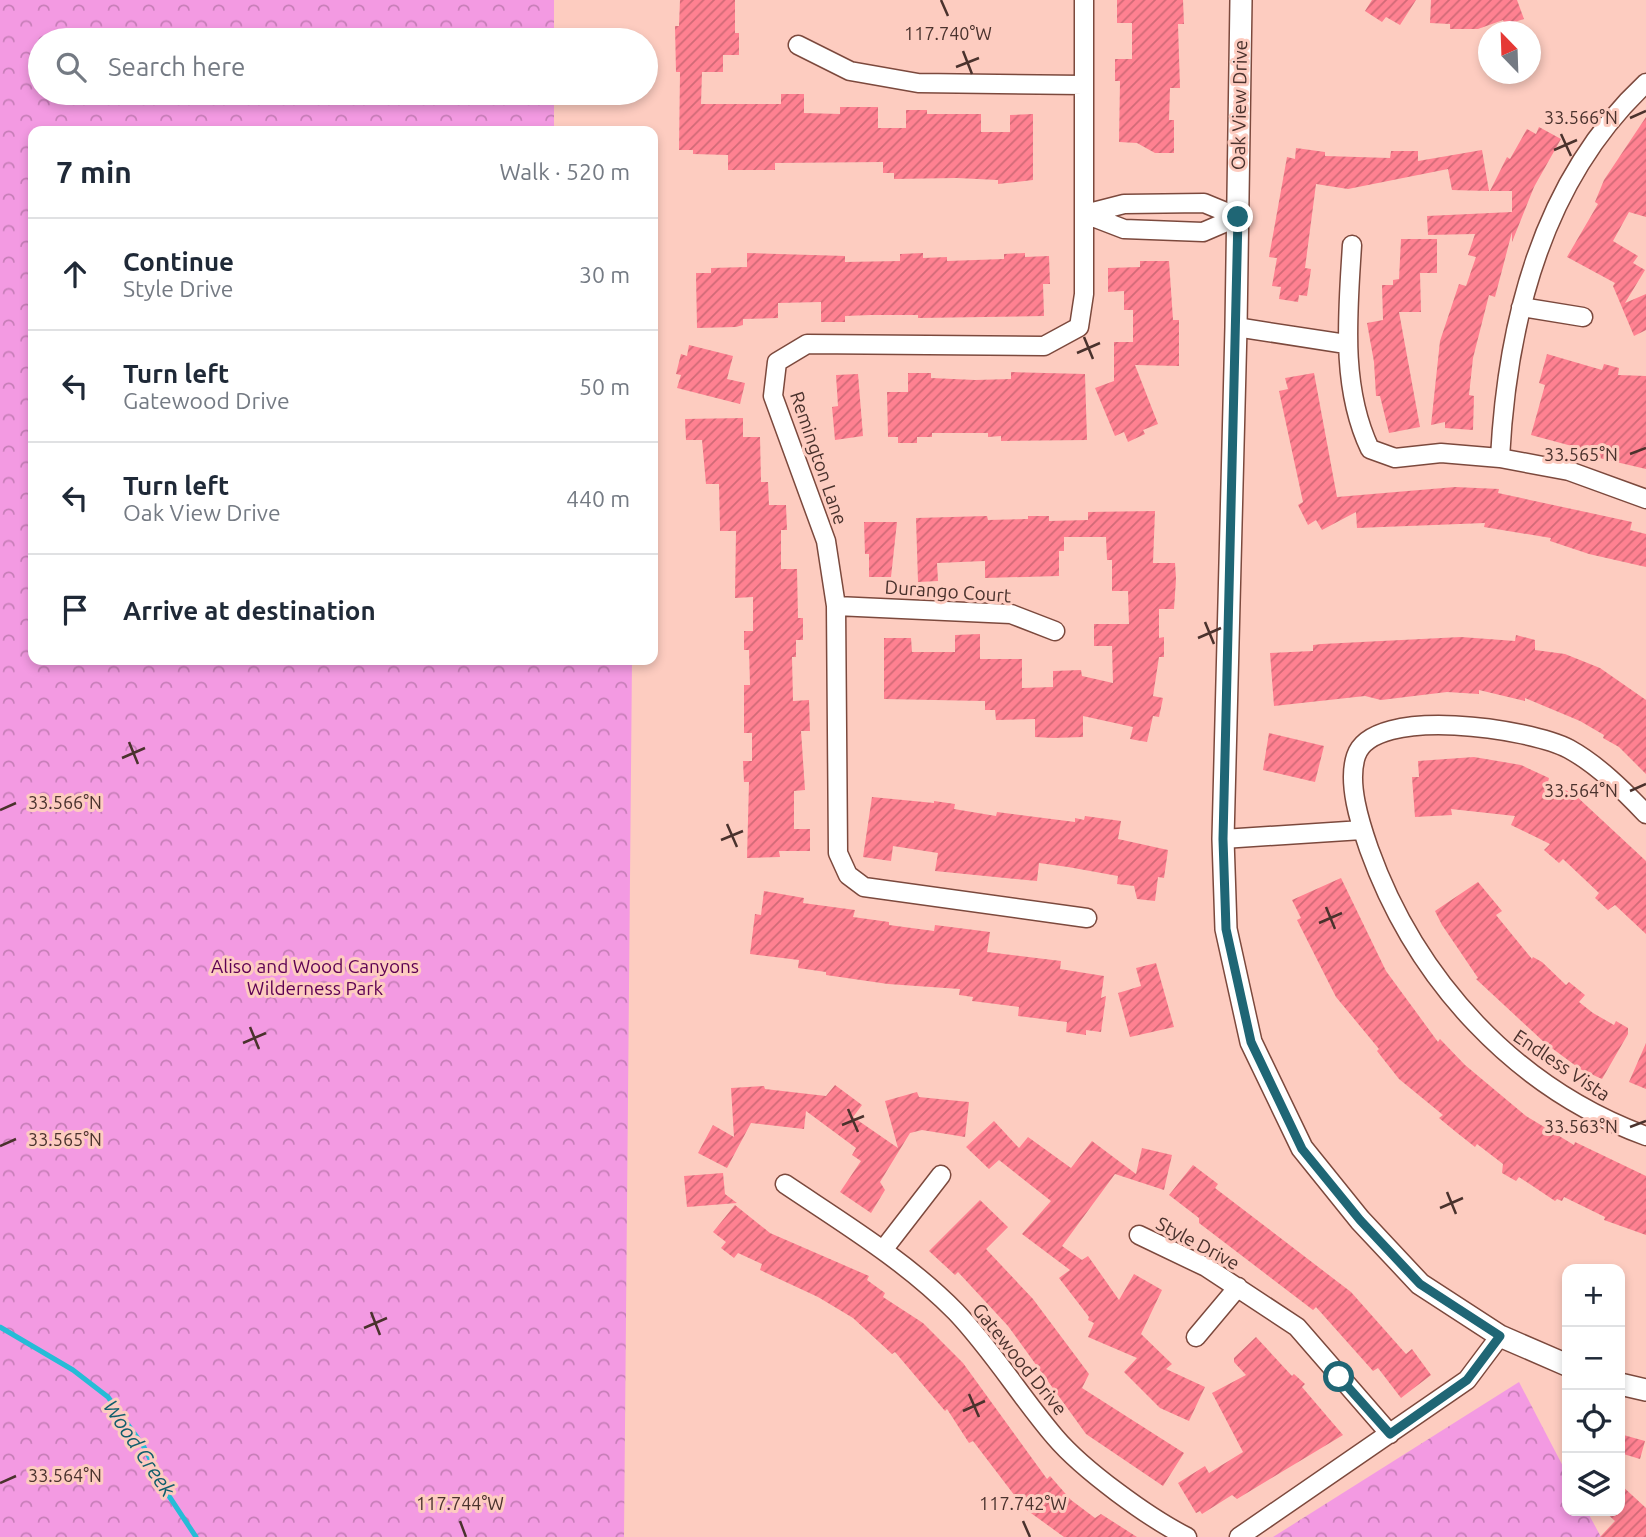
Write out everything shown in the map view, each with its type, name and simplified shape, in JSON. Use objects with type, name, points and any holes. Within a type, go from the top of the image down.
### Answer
[{"type":"street","name":"Remington Lane","points":[[1084,0],[1084,295],[1079,327],[1044,346],[807,344],[777,362],[773,396],[827,541],[836,606],[838,853],[848,875],[864,887],[1087,918]]},
{"type":"street","name":"Oak View Drive","points":[[1241,0],[1223,839],[1226,929],[1251,1042],[1302,1149],[1360,1220],[1420,1284],[1500,1336],[1562,1362]]},
{"type":"street","points":[[798,45],[850,71],[918,83],[1083,85]]},
{"type":"street","points":[[1500,458],[1503,406],[1521,306],[1540,243],[1595,138],[1646,83]]},
{"type":"street","points":[[1149,203],[1149,230]]},
{"type":"street","points":[[1085,214],[1124,204],[1204,203],[1238,217]]},
{"type":"street","points":[[1085,214],[1124,229],[1203,232],[1238,217]]},
{"type":"street","points":[[1352,245],[1346,344],[1360,429],[1370,449],[1395,458],[1441,453],[1500,458],[1569,471],[1646,499]]},
{"type":"street","points":[[1521,306],[1583,317]]},
{"type":"street","points":[[1236,327],[1346,344]]},
{"type":"street","name":"Durango Court","points":[[836,606],[1011,614],[1055,631]]},
{"type":"street","name":"Endless Vista","points":[[1646,814],[1622,789],[1569,749],[1519,731],[1469,726],[1383,731],[1367,739],[1356,756],[1354,789],[1362,830],[1393,907],[1424,961],[1474,1023],[1500,1049],[1556,1090],[1604,1119],[1646,1136]]},
{"type":"street","points":[[1223,839],[1362,830]]},
{"type":"street","points":[[883,1250],[940,1175]]},
{"type":"street","name":"Gatewood Drive","points":[[785,1184],[883,1250],[953,1310],[990,1349],[1056,1438],[1096,1475],[1187,1537]]},
{"type":"street","name":"Style Drive","points":[[1139,1235],[1206,1267],[1297,1327],[1390,1434]]},
{"type":"street","name":"Style Drive","points":[[1196,1337],[1238,1287]]},
{"type":"street","points":[[1239,1537],[1467,1380],[1500,1336]]},
{"type":"street","points":[[1625,1385],[1646,1390]]},
{"type":"green space","name":"Aliso and Wood Canyons Wilderness Park","points":[[0,0],[554,0],[554,28],[28,28],[28,105],[554,105],[554,126],[28,126],[28,665],[632,665],[624,1537],[0,1537]]},
{"type":"green space","points":[[1519,1382],[1562,1464],[1562,1516],[1590,1516],[1601,1537],[1273,1537]]},
{"type":"building","points":[[680,0],[735,0],[735,33],[739,33],[739,55],[723,55],[723,72],[702,72],[701,104],[781,104],[781,94],[804,94],[804,113],[840,114],[840,107],[878,107],[878,128],[906,128],[906,110],[927,110],[927,114],[981,114],[981,132],[1010,132],[1010,115],[1033,114],[1033,180],[998,184],[998,180],[957,178],[894,179],[894,173],[883,173],[883,162],[775,163],[775,170],[728,170],[728,155],[693,154],[693,150],[679,150],[680,72],[676,72],[675,26],[679,26]]},
{"type":"building","points":[[1117,0],[1183,0],[1184,24],[1178,24],[1180,88],[1170,88],[1169,120],[1174,120],[1174,153],[1155,153],[1137,143],[1119,142],[1120,81],[1115,81],[1115,59],[1132,59],[1132,23],[1117,23]]},
{"type":"building","points":[[1372,0],[1416,0],[1400,25],[1386,17],[1382,22],[1365,11]]},
{"type":"building","points":[[1431,0],[1517,0],[1524,19],[1478,21],[1478,29],[1450,29],[1450,24],[1430,23]]},
{"type":"building","points":[[1646,117],[1646,217],[1629,212],[1613,241],[1638,256],[1633,263],[1645,270],[1625,303],[1646,294],[1646,330],[1634,336],[1613,286],[1615,283],[1567,257],[1598,204],[1595,202],[1604,180]]},
{"type":"building","points":[[1539,127],[1561,139],[1534,187],[1512,242],[1512,232],[1495,297],[1489,295],[1473,358],[1469,395],[1474,396],[1473,430],[1445,428],[1445,422],[1431,425],[1440,341],[1459,284],[1466,286],[1476,257],[1468,255],[1475,234],[1428,235],[1427,216],[1512,212],[1512,191],[1490,191],[1507,157],[1510,159],[1527,129],[1536,134]]},
{"type":"building","points":[[1296,148],[1325,152],[1325,156],[1390,158],[1391,151],[1418,151],[1418,161],[1482,150],[1489,191],[1452,190],[1448,169],[1348,189],[1316,184],[1305,268],[1311,269],[1307,296],[1299,295],[1298,302],[1279,299],[1281,287],[1272,286],[1277,258],[1269,257],[1287,157],[1295,159]]},
{"type":"building","points":[[1401,239],[1437,239],[1437,273],[1420,273],[1421,312],[1399,312],[1420,427],[1389,433],[1380,396],[1376,396],[1374,362],[1367,323],[1383,320],[1382,285],[1393,285],[1393,280],[1399,279]]},
{"type":"building","points":[[747,253],[845,256],[845,262],[900,261],[900,254],[923,253],[923,258],[947,257],[947,261],[1004,259],[1004,254],[1025,253],[1025,257],[1049,256],[1050,284],[1043,284],[1044,316],[918,318],[918,315],[871,315],[845,316],[845,322],[821,322],[821,302],[778,303],[778,318],[743,319],[743,325],[736,327],[697,328],[696,273],[711,273],[711,268],[747,267]]},
{"type":"building","points":[[1140,261],[1169,261],[1173,320],[1179,320],[1179,366],[1135,365],[1158,424],[1143,430],[1145,434],[1128,442],[1124,432],[1115,436],[1095,388],[1114,381],[1114,342],[1133,342],[1133,310],[1124,310],[1124,291],[1108,292],[1108,268],[1140,267]]},
{"type":"building","points":[[689,345],[733,356],[727,379],[745,383],[740,404],[677,388],[681,375],[676,374],[681,354],[687,356]]},
{"type":"building","points":[[1547,354],[1602,370],[1604,364],[1619,368],[1618,375],[1646,376],[1646,469],[1582,454],[1583,449],[1531,435],[1545,385],[1539,383]]},
{"type":"building","points":[[1011,372],[1085,374],[1087,440],[1001,441],[1001,436],[988,437],[988,433],[932,433],[932,437],[917,437],[917,443],[898,443],[898,437],[888,437],[887,392],[908,392],[908,373],[931,373],[931,378],[975,380],[1011,379]]},
{"type":"building","points":[[1314,373],[1337,497],[1455,487],[1499,489],[1498,493],[1632,522],[1630,530],[1646,534],[1646,567],[1589,554],[1550,541],[1551,538],[1484,527],[1485,523],[1357,528],[1356,512],[1322,530],[1316,520],[1308,525],[1298,505],[1303,502],[1279,391],[1288,389],[1285,378]]},
{"type":"building","points":[[858,374],[863,436],[835,440],[832,407],[838,406],[836,375]]},
{"type":"building","points":[[743,418],[743,437],[760,437],[761,482],[768,482],[769,505],[786,505],[787,530],[781,530],[781,569],[797,569],[798,618],[803,618],[803,640],[796,640],[796,657],[792,657],[793,701],[809,700],[810,731],[801,731],[805,790],[794,791],[794,829],[810,829],[810,851],[779,851],[780,857],[747,858],[749,782],[744,782],[743,761],[752,761],[752,733],[744,733],[744,685],[750,685],[749,650],[744,650],[744,631],[753,631],[753,597],[735,598],[736,531],[720,531],[719,484],[706,484],[702,440],[686,440],[685,419]]},
{"type":"building","points":[[1155,511],[1153,563],[1175,563],[1176,579],[1174,609],[1159,609],[1159,638],[1164,637],[1164,657],[1159,657],[1153,696],[1163,698],[1159,717],[1153,716],[1147,742],[1130,739],[1133,727],[1083,716],[1083,737],[1035,737],[1035,719],[996,720],[995,710],[985,710],[985,701],[884,699],[884,638],[911,638],[912,652],[955,652],[955,635],[980,634],[980,659],[1022,659],[1022,688],[1053,687],[1053,671],[1081,670],[1082,676],[1113,683],[1112,646],[1094,646],[1094,624],[1129,624],[1128,591],[1112,591],[1112,560],[1107,560],[1106,537],[1064,537],[1064,551],[1059,551],[1059,576],[985,578],[985,561],[937,563],[938,581],[918,582],[916,518],[987,516],[988,520],[1049,516],[1049,521],[1088,520],[1088,512]]},
{"type":"building","points":[[864,522],[897,522],[891,577],[869,577]]},
{"type":"building","points":[[1516,635],[1535,640],[1535,650],[1565,654],[1600,668],[1646,700],[1646,774],[1619,747],[1603,738],[1604,735],[1580,721],[1525,698],[1525,701],[1479,690],[1479,694],[1447,692],[1381,700],[1365,696],[1274,706],[1270,653],[1313,651],[1313,645],[1322,644],[1461,637],[1515,641]]},
{"type":"building","points":[[1269,733],[1324,746],[1315,782],[1263,770]]},
{"type":"building","points":[[1474,757],[1521,765],[1549,778],[1548,782],[1574,794],[1646,861],[1646,934],[1615,905],[1608,910],[1595,898],[1599,893],[1563,859],[1559,863],[1544,850],[1550,844],[1511,825],[1515,816],[1451,809],[1452,815],[1415,817],[1412,777],[1419,777],[1418,761]]},
{"type":"building","points":[[872,797],[955,804],[954,809],[996,816],[997,812],[1075,822],[1075,818],[1084,820],[1085,816],[1121,821],[1118,839],[1168,850],[1164,878],[1158,877],[1155,901],[1137,899],[1134,886],[1117,884],[1118,876],[1068,867],[1039,863],[1037,881],[935,871],[938,853],[893,846],[891,861],[863,857]]},
{"type":"building","points":[[1341,878],[1386,971],[1438,1042],[1440,1039],[1465,1065],[1526,1116],[1574,1145],[1575,1142],[1646,1176],[1646,1235],[1604,1220],[1605,1217],[1564,1197],[1562,1201],[1555,1201],[1519,1177],[1516,1181],[1502,1173],[1503,1164],[1456,1132],[1439,1118],[1443,1115],[1399,1079],[1377,1051],[1379,1049],[1336,997],[1297,920],[1301,918],[1292,900]]},
{"type":"building","points":[[1478,882],[1502,911],[1496,915],[1532,959],[1533,957],[1542,962],[1566,985],[1569,982],[1585,995],[1579,1002],[1593,1013],[1614,1025],[1616,1021],[1628,1028],[1628,1034],[1602,1079],[1580,1069],[1545,1043],[1476,979],[1478,978],[1442,925],[1435,911]]},
{"type":"building","points":[[764,891],[804,898],[803,903],[855,910],[853,917],[889,922],[889,925],[934,931],[935,925],[990,932],[987,952],[1061,961],[1060,969],[1104,976],[1101,998],[1106,996],[1101,1032],[1086,1030],[1086,1035],[1066,1032],[1067,1022],[1018,1016],[1019,1007],[972,1001],[973,997],[959,995],[960,989],[888,984],[826,975],[826,972],[798,968],[799,960],[750,954],[755,914],[761,915]]},
{"type":"building","points":[[1156,963],[1174,1027],[1130,1037],[1118,993],[1141,986],[1136,968]]},
{"type":"building","points":[[1646,1043],[1646,1089],[1629,1082]]},
{"type":"building","points":[[835,1085],[862,1105],[853,1117],[898,1148],[885,1101],[917,1092],[919,1097],[969,1102],[965,1137],[922,1130],[910,1133],[880,1182],[885,1190],[871,1213],[840,1192],[861,1161],[852,1155],[856,1148],[806,1111],[804,1129],[751,1123],[727,1168],[698,1153],[713,1125],[734,1137],[731,1088],[764,1086],[765,1089],[826,1096]]},
{"type":"building","points":[[994,1121],[1019,1148],[1028,1137],[1071,1168],[1092,1141],[1136,1174],[1142,1148],[1172,1155],[1164,1190],[1115,1174],[1062,1246],[1082,1260],[1088,1256],[1119,1300],[1134,1274],[1162,1290],[1141,1334],[1172,1364],[1166,1369],[1205,1387],[1189,1421],[1160,1408],[1124,1372],[1137,1358],[1088,1337],[1094,1323],[1088,1320],[1089,1317],[1059,1278],[1070,1270],[1022,1234],[1051,1201],[999,1160],[989,1169],[966,1147]]},
{"type":"building","points":[[1193,1165],[1218,1184],[1215,1188],[1351,1292],[1406,1354],[1412,1349],[1431,1375],[1401,1398],[1378,1368],[1373,1371],[1316,1307],[1313,1310],[1199,1223],[1199,1218],[1169,1195]]},
{"type":"building","points":[[723,1173],[725,1194],[737,1203],[687,1207],[684,1176]]},
{"type":"building","points":[[980,1200],[1008,1227],[986,1249],[1033,1299],[1089,1374],[1082,1388],[1184,1453],[1163,1486],[1086,1434],[1008,1326],[958,1272],[955,1275],[929,1251]]},
{"type":"building","points":[[735,1205],[770,1233],[869,1276],[867,1280],[885,1293],[883,1297],[923,1323],[963,1363],[1047,1479],[1050,1476],[1071,1500],[1095,1518],[1101,1514],[1137,1537],[1064,1537],[1024,1508],[973,1441],[969,1443],[947,1409],[945,1411],[895,1352],[892,1354],[853,1318],[818,1297],[760,1270],[762,1264],[738,1253],[734,1258],[721,1248],[726,1242],[713,1232]]},
{"type":"building","points":[[1256,1337],[1292,1376],[1294,1374],[1305,1384],[1302,1387],[1343,1435],[1237,1499],[1232,1495],[1202,1514],[1200,1511],[1196,1513],[1178,1483],[1205,1466],[1209,1473],[1243,1452],[1212,1393],[1246,1375],[1234,1362],[1234,1358]]},
{"type":"building","points":[[1625,1435],[1645,1441],[1640,1459],[1625,1454]]},
{"type":"building","points":[[1625,1489],[1646,1508],[1646,1537],[1600,1537],[1615,1521],[1610,1516],[1625,1516]]},
{"type":"waterway","name":"Wood Creek","points":[[0,1327],[73,1370],[108,1397],[144,1447],[165,1490],[196,1537]]},
{"type":"route","points":[[1238,217],[1223,839],[1226,929],[1251,1042],[1302,1149],[1360,1220],[1420,1284],[1500,1336],[1467,1380],[1390,1434],[1339,1377]]}]
